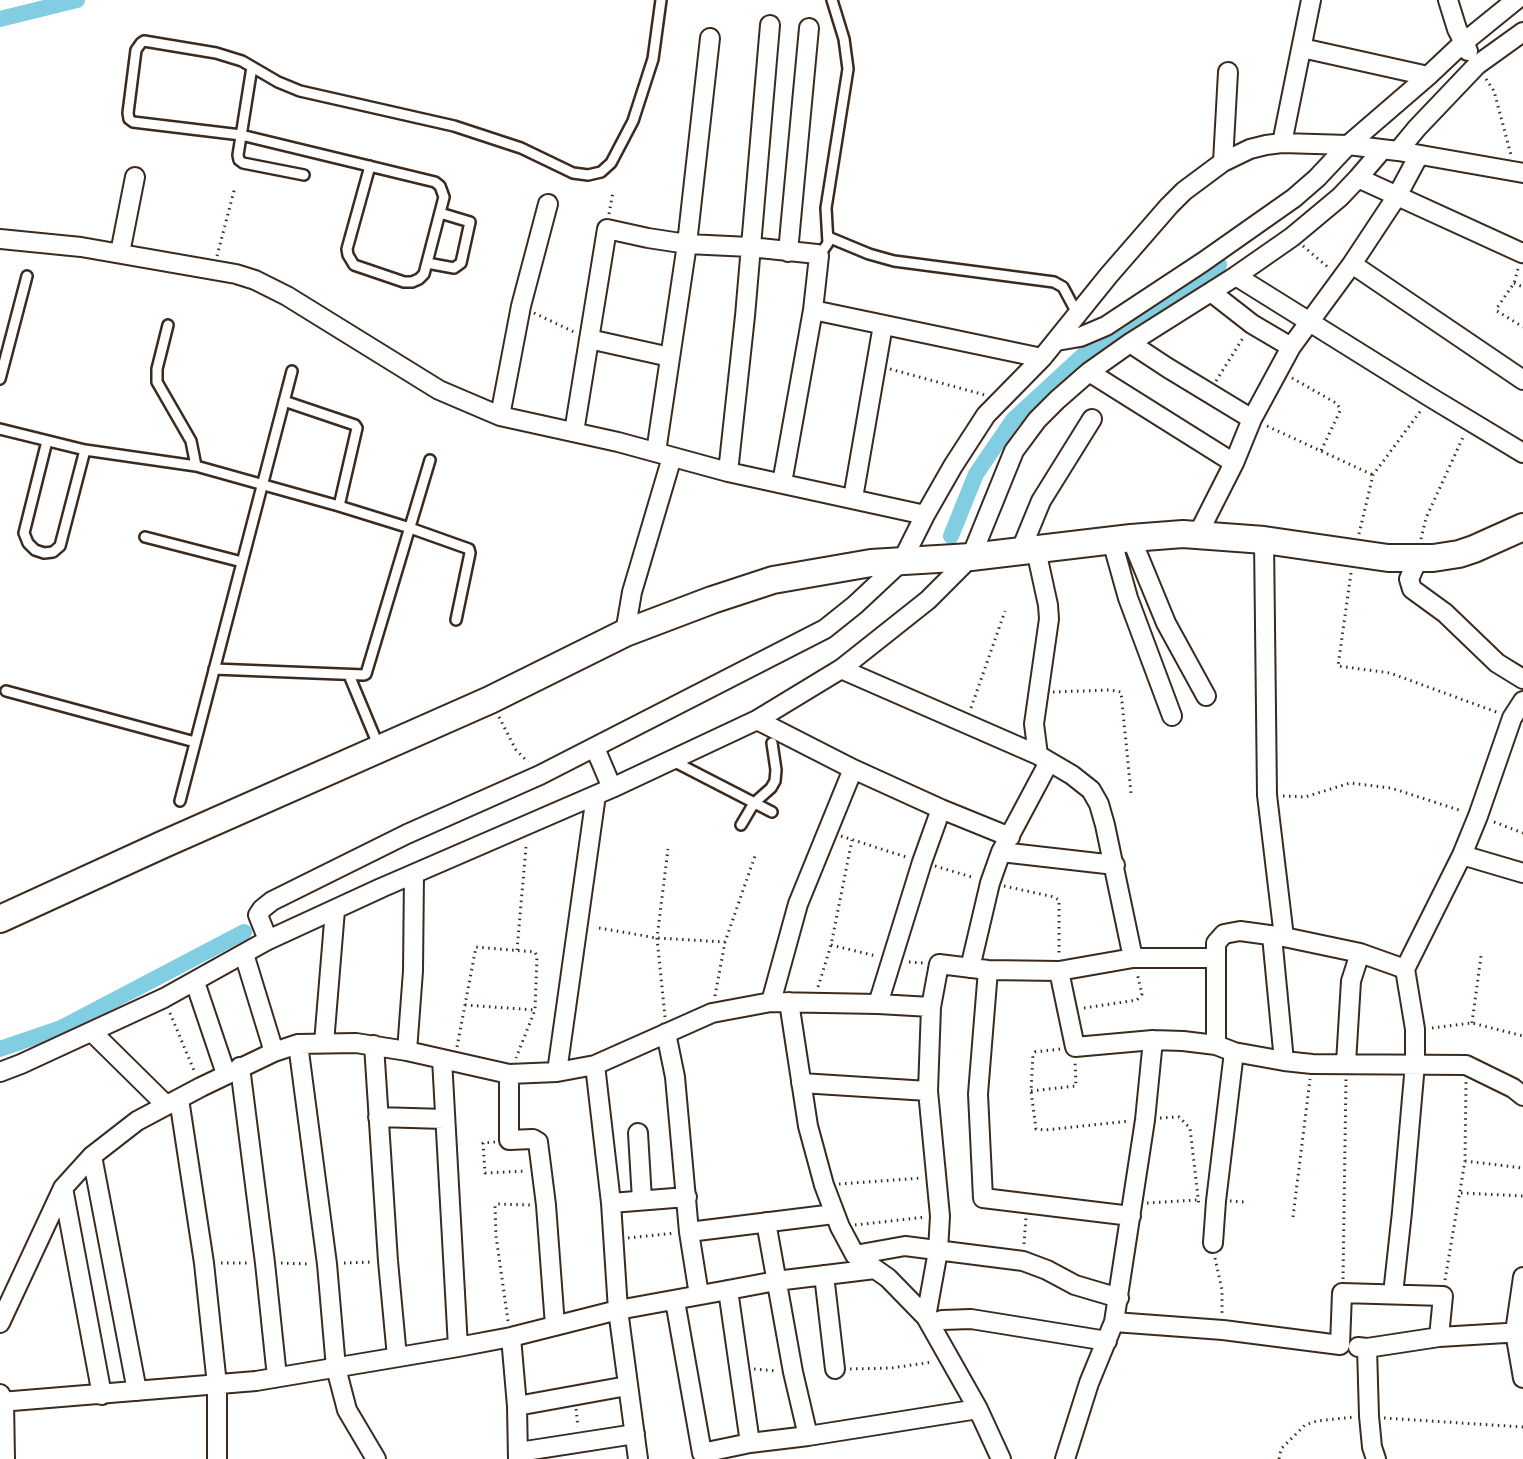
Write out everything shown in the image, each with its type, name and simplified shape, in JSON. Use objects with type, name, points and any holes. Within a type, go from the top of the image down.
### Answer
[{"type":"main road","points":[[0,919],[490,700],[625,633],[773,580],[836,568],[971,557],[1121,539],[1198,534],[1264,540],[1388,558],[1419,559],[1458,554],[1523,527]]},
{"type":"street","points":[[1282,143],[1311,0]]},
{"type":"street","points":[[1448,0],[1463,42],[1477,65]]},
{"type":"street","points":[[1056,341],[1080,337],[1106,326],[1227,246],[1302,192],[1348,145],[1428,76],[1463,42],[1516,0]]},
{"type":"street","points":[[728,472],[770,25]]},
{"type":"street","points":[[788,252],[809,28]]},
{"type":"street","points":[[0,1072],[164,998],[268,940],[604,792],[757,720],[841,669],[928,600],[971,557],[1014,451],[1024,435],[1057,400],[1089,372],[1130,343],[1292,237],[1340,197],[1477,65],[1523,32]]},
{"type":"street","points":[[625,633],[632,592],[664,455],[670,357],[687,244],[710,38]]},
{"type":"street","points":[[1302,48],[1428,76]]},
{"type":"street","points":[[1223,162],[1228,72]]},
{"type":"street","points":[[268,940],[258,915],[272,901],[407,834],[595,748],[815,636],[855,605],[902,561],[925,515],[975,430],[1042,358],[1169,206],[1184,191],[1223,162],[1250,150],[1282,143],[1348,145],[1419,154],[1519,172]]},
{"type":"street","points":[[1198,534],[1234,464],[1252,419],[1291,347],[1397,196],[1419,154]]},
{"type":"street","points":[[120,253],[135,177]]},
{"type":"street","points":[[1358,178],[1523,252]]},
{"type":"street","points":[[500,416],[521,306],[548,204]]},
{"type":"street","points":[[574,432],[607,228],[687,244],[750,246],[817,254],[819,256],[813,310],[782,483]]},
{"type":"street","points":[[0,240],[81,247],[236,274],[272,288],[439,390],[500,416],[574,432],[728,472],[925,515]]},
{"type":"street","points":[[1227,246],[1241,272],[1430,398],[1523,453]]},
{"type":"street","points":[[1346,271],[1523,380]]},
{"type":"street","points":[[1211,292],[1252,324],[1291,347]]},
{"type":"street","points":[[813,310],[1042,358]]},
{"type":"street","points":[[853,498],[883,325]]},
{"type":"street","points":[[589,339],[670,357]]},
{"type":"street","points":[[1130,343],[1252,419]]},
{"type":"street","points":[[1089,372],[1234,464]]},
{"type":"street","points":[[970,968],[990,883],[1044,759],[1034,724],[1049,619],[1048,605],[1028,551],[1041,501],[1092,419]]},
{"type":"street","points":[[1121,539],[1206,696]]},
{"type":"street","points":[[1121,539],[1128,598],[1172,716]]},
{"type":"street","points":[[1264,540],[1267,795],[1278,936],[1284,1061]]},
{"type":"street","points":[[1419,559],[1409,579],[1412,589],[1445,613],[1497,663],[1523,679]]},
{"type":"street","points":[[841,669],[1044,759],[1086,785],[1095,795],[1105,825],[1133,958]]},
{"type":"street","points":[[1393,1294],[1415,1064],[1415,1029],[1405,969],[1462,855],[1512,718],[1523,701]]},
{"type":"street","points":[[757,720],[853,770],[941,809],[1006,844],[1115,865]]},
{"type":"street","points":[[557,1072],[604,792],[595,748]]},
{"type":"street","points":[[853,770],[798,904],[780,1002],[801,1083],[808,1126],[824,1185],[837,1220],[855,1255],[888,1278],[928,1320],[978,1409],[1001,1459]]},
{"type":"street","points":[[878,1004],[941,809]]},
{"type":"street","points":[[1462,855],[1523,873]]},
{"type":"street","points":[[407,1051],[413,970],[414,874]]},
{"type":"street","points":[[324,1043],[335,909]]},
{"type":"street","points":[[1216,1045],[1216,943],[1224,934],[1240,931],[1278,936],[1359,953],[1405,969]]},
{"type":"street","points":[[1346,1063],[1351,981],[1359,953]]},
{"type":"street","points":[[244,954],[274,1052]]},
{"type":"street","points":[[928,1320],[938,1251],[940,1216],[928,1091],[931,1007],[939,964],[988,970],[1059,971],[1133,958],[1215,958]]},
{"type":"street","points":[[988,970],[978,1094],[983,1196],[986,1200],[1132,1210]]},
{"type":"street","points":[[1059,971],[1075,1047],[1153,1040],[1183,1041],[1216,1045],[1234,1052],[1284,1061],[1312,1064],[1466,1065],[1513,1088],[1523,1096]]},
{"type":"street","points":[[195,982],[233,1071],[265,1263],[277,1377]]},
{"type":"street","points":[[0,1323],[63,1188],[92,1156],[137,1121],[274,1052],[298,1044],[356,1043],[407,1051],[510,1074],[557,1072],[595,1065],[712,1013],[780,1002],[931,1007]]},
{"type":"street","points":[[92,1032],[173,1102],[204,1263],[217,1386],[217,1459]]},
{"type":"street","points":[[666,1033],[675,1077],[689,1232],[699,1295]]},
{"type":"street","points":[[1065,1459],[1089,1383],[1114,1322],[1145,1120],[1153,1040]]},
{"type":"street","points":[[298,1044],[327,1264],[336,1368],[347,1410],[376,1459]]},
{"type":"street","points":[[374,1045],[388,1262],[397,1358]]},
{"type":"street","points":[[1213,1243],[1234,1052]]},
{"type":"street","points":[[448,1061],[444,1119],[458,1347]]},
{"type":"street","points":[[595,1065],[611,1203],[618,1310],[638,1459]]},
{"type":"street","points":[[510,1074],[509,1140],[538,1141],[546,1205],[555,1326]]},
{"type":"street","points":[[801,1083],[928,1091]]},
{"type":"street","points":[[378,1117],[444,1119]]},
{"type":"street","points":[[638,1133],[642,1200]]},
{"type":"street","points":[[92,1156],[137,1391]]},
{"type":"street","points":[[63,1188],[102,1395]]},
{"type":"street","points":[[611,1203],[687,1197]]},
{"type":"street","points":[[689,1232],[766,1222],[837,1220]]},
{"type":"street","points":[[766,1222],[793,1372],[808,1436]]},
{"type":"street","points":[[855,1255],[905,1246],[1023,1261],[1047,1270],[1075,1285],[1119,1298]]},
{"type":"street","points":[[5,1459],[1,1399],[102,1395],[217,1386],[458,1347],[511,1337],[618,1310],[776,1281],[875,1269]]},
{"type":"street","points":[[824,1275],[835,1369]]},
{"type":"street","points":[[1523,1277],[1519,1332],[1523,1378]]},
{"type":"street","points":[[728,1290],[750,1443]]},
{"type":"street","points":[[1340,1345],[1342,1293],[1443,1296],[1439,1337]]},
{"type":"street","points":[[675,1301],[702,1453],[750,1443],[978,1409]]},
{"type":"street","points":[[928,1320],[971,1319],[1107,1341]]},
{"type":"street","points":[[1114,1322],[1223,1330],[1367,1348],[1439,1337],[1519,1332]]},
{"type":"street","points":[[511,1337],[519,1455],[635,1434]]},
{"type":"street","points":[[1367,1348],[1369,1416],[1372,1447],[1376,1459]]},
{"type":"street","points":[[517,1406],[627,1386]]},
{"type":"lane","points":[[370,166],[347,249],[350,261],[354,265],[404,282],[419,279],[424,274],[440,213],[443,191],[435,182],[370,166],[241,135],[131,121],[128,113],[136,50],[141,43],[149,41],[216,53],[252,67],[300,91],[454,126],[521,148],[573,173],[596,175],[606,169],[619,149],[644,91],[653,59],[661,0]]},
{"type":"lane","points":[[819,256],[828,243],[826,208],[848,69],[844,39],[832,0]]},
{"type":"lane","points":[[252,67],[238,155],[243,163],[304,175]]},
{"type":"lane","points":[[427,263],[454,268],[461,263],[470,222],[440,213]]},
{"type":"lane","points":[[828,237],[869,254],[894,261],[1054,282],[1063,287],[1077,315]]},
{"type":"lane","points":[[0,379],[27,276]]},
{"type":"lane","points":[[168,325],[157,369],[157,382],[191,441],[196,466]]},
{"type":"lane","points":[[180,801],[292,371]]},
{"type":"lane","points":[[284,401],[355,425],[357,428],[339,506]]},
{"type":"lane","points":[[0,429],[85,450],[196,466],[410,528],[470,551],[456,620]]},
{"type":"lane","points":[[47,441],[24,533],[34,550],[44,554],[53,552],[60,546],[85,450]]},
{"type":"lane","points":[[214,669],[366,674],[430,460]]},
{"type":"lane","points":[[145,537],[242,562]]},
{"type":"lane","points":[[349,675],[380,748]]},
{"type":"lane","points":[[6,691],[195,742]]},
{"type":"lane","points":[[741,825],[754,803],[771,788],[775,781],[777,770],[772,743]]},
{"type":"lane","points":[[671,760],[772,812]]},
{"type":"path","points":[[1477,65],[1494,90],[1519,172]]},
{"type":"path","points":[[213,270],[235,187]]},
{"type":"path","points":[[607,228],[613,192]]},
{"type":"path","points":[[1292,237],[1346,271]]},
{"type":"path","points":[[1523,287],[1514,283],[1497,308],[1499,314],[1523,327]]},
{"type":"path","points":[[521,306],[589,339]]},
{"type":"path","points":[[1208,392],[1252,324]]},
{"type":"path","points":[[877,365],[1001,400]]},
{"type":"path","points":[[1278,371],[1336,402],[1339,407],[1340,411],[1322,451]]},
{"type":"path","points":[[1430,398],[1373,475],[1354,554],[1338,666],[1390,673],[1512,718]]},
{"type":"path","points":[[1252,419],[1373,475]]},
{"type":"path","points":[[1419,559],[1426,518],[1470,421]]},
{"type":"path","points":[[965,724],[1005,611]]},
{"type":"path","points":[[1039,692],[1110,690],[1121,692],[1131,793]]},
{"type":"path","points":[[490,700],[516,750],[540,775]]},
{"type":"path","points":[[1267,795],[1305,797],[1350,783],[1391,788],[1523,833]]},
{"type":"path","points":[[813,1002],[831,945],[852,840],[990,883],[1059,900],[1059,971]]},
{"type":"path","points":[[517,950],[526,847]]},
{"type":"path","points":[[666,1033],[657,938],[668,849]]},
{"type":"path","points":[[712,1013],[725,942],[755,856]]},
{"type":"path","points":[[599,928],[657,938],[725,942]]},
{"type":"path","points":[[831,945],[891,960],[939,964]]},
{"type":"path","points":[[448,1061],[465,1005],[476,947],[535,952],[537,957],[535,1010],[510,1074]]},
{"type":"path","points":[[1472,1023],[1481,956]]},
{"type":"path","points":[[1067,1011],[1131,1002],[1141,997],[1142,992],[1133,958]]},
{"type":"path","points":[[164,998],[201,1087]]},
{"type":"path","points":[[465,1005],[535,1010]]},
{"type":"path","points":[[1415,1029],[1472,1023],[1523,1036]]},
{"type":"path","points":[[1031,1091],[1076,1086],[1075,1047],[1035,1052],[1032,1058],[1031,1091],[1034,1124],[1038,1130],[1179,1117],[1187,1122],[1190,1128],[1197,1200],[1132,1210]]},
{"type":"path","points":[[1342,1293],[1346,1063]]},
{"type":"path","points":[[1293,1217],[1312,1064]]},
{"type":"path","points":[[1443,1296],[1466,1161],[1466,1065]]},
{"type":"path","points":[[509,1140],[483,1143],[485,1173],[542,1171]]},
{"type":"path","points":[[1466,1161],[1523,1168]]},
{"type":"path","points":[[824,1185],[936,1178]]},
{"type":"path","points":[[1461,1193],[1523,1196]]},
{"type":"path","points":[[511,1337],[497,1245],[495,1206],[497,1203],[546,1205]]},
{"type":"path","points":[[1023,1261],[1027,1203]]},
{"type":"path","points":[[837,1220],[940,1216]]},
{"type":"path","points":[[614,1239],[689,1232]]},
{"type":"path","points":[[1213,1243],[1222,1290],[1223,1330]]},
{"type":"path","points":[[204,1263],[388,1262]]},
{"type":"path","points":[[835,1369],[891,1368],[950,1360]]},
{"type":"path","points":[[740,1369],[793,1372]]},
{"type":"path","points":[[575,1396],[580,1443]]},
{"type":"path","points":[[1279,1459],[1281,1449],[1305,1425],[1330,1419],[1369,1416],[1523,1427]]},
{"type":"waterway","points":[[0,19],[77,0]]},
{"type":"waterway","points":[[951,536],[976,474],[1013,420],[1089,350],[1219,265]]},
{"type":"waterway","points":[[0,1049],[61,1028],[244,932]]}]
